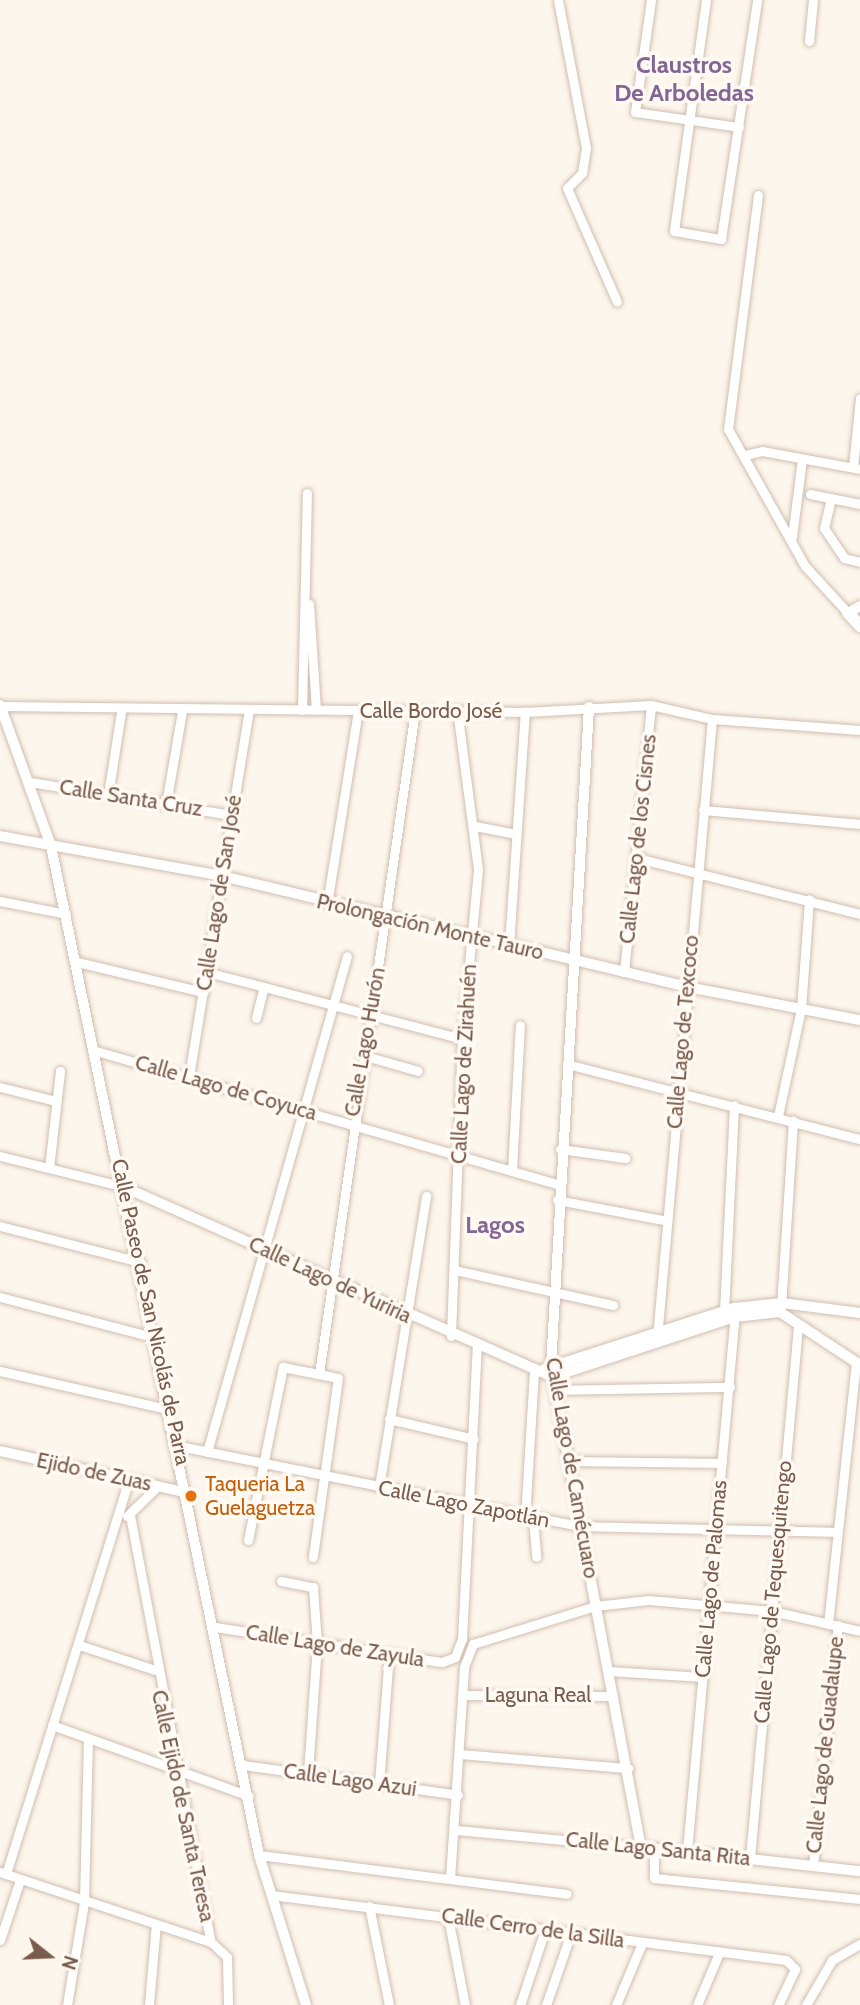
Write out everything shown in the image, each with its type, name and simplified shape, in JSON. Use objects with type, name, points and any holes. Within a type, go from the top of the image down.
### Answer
[{"type":"street","points":[[558,0],[586,148],[582,173],[567,188],[617,302]]},
{"type":"street","points":[[651,0],[635,112],[740,127]]},
{"type":"street","points":[[706,0],[674,230],[724,236],[757,0]]},
{"type":"street","points":[[809,41],[813,0]]},
{"type":"street","points":[[758,195],[725,416],[822,588],[857,618]]},
{"type":"street","points":[[745,455],[762,451],[856,468],[860,398]]},
{"type":"street","points":[[792,538],[802,459]]},
{"type":"street","points":[[302,710],[307,493]]},
{"type":"street","points":[[810,494],[860,504]]},
{"type":"street","points":[[831,498],[824,528],[844,558],[860,562]]},
{"type":"street","points":[[306,585],[316,710]]},
{"type":"street","name":"Calle Bordo José","points":[[0,705],[121,712],[457,709],[525,712],[651,705],[712,719],[860,730]]},
{"type":"street","name":"Calle Paseo de San Nicolás de Parra","points":[[0,705],[51,846],[179,1447],[259,1855],[306,2005]]},
{"type":"street","name":"Calle Lago de los Cisnes","points":[[624,972],[651,705]]},
{"type":"street","name":"Calle Lago de Camécuaro","points":[[589,707],[557,1200],[551,1372],[641,1847]]},
{"type":"street","name":"Calle Lago de Zirahuén","points":[[451,1336],[475,825],[457,709]]},
{"type":"street","name":"Calle Lago de San José","points":[[189,1076],[249,710]]},
{"type":"street","points":[[327,904],[358,710]]},
{"type":"street","points":[[166,804],[182,711]]},
{"type":"street","name":"Calle Lago Hurón","points":[[318,1374],[350,1125],[387,918],[415,711]]},
{"type":"street","points":[[108,794],[121,712]]},
{"type":"street","points":[[509,946],[525,712]]},
{"type":"street","name":"Calle Lago de Texcoco","points":[[658,1338],[663,1220],[678,1090],[712,719]]},
{"type":"street","name":"Calle Santa Cruz","points":[[30,782],[231,815]]},
{"type":"street","points":[[704,810],[860,824]]},
{"type":"street","points":[[475,825],[516,834]]},
{"type":"street","name":"Prolongación Monte Tauro","points":[[0,836],[222,876],[327,904],[688,987],[860,1020]]},
{"type":"street","points":[[636,858],[860,914]]},
{"type":"street","points":[[778,1116],[801,1009],[809,900]]},
{"type":"street","points":[[0,901],[66,914]]},
{"type":"street","points":[[207,1452],[299,1110],[347,956]]},
{"type":"street","points":[[77,962],[203,992]]},
{"type":"street","points":[[207,972],[463,1039]]},
{"type":"street","points":[[256,1018],[264,987]]},
{"type":"street","points":[[512,1171],[520,1025]]},
{"type":"street","name":"Calle Lago de Coyuca","points":[[96,1051],[558,1184]]},
{"type":"street","points":[[362,1055],[418,1071]]},
{"type":"street","points":[[567,1064],[678,1090],[860,1139]]},
{"type":"street","points":[[49,1168],[60,1071]]},
{"type":"street","points":[[0,1087],[56,1101]]},
{"type":"street","name":"Calle Lago de Palomas","points":[[687,1851],[730,1387],[734,1105]]},
{"type":"street","points":[[793,1120],[781,1308],[798,1326],[858,1363]]},
{"type":"street","points":[[560,1149],[625,1158]]},
{"type":"street","points":[[0,1156],[124,1187]]},
{"type":"street","name":"Calle Lago de Yuriria","points":[[124,1187],[451,1336],[536,1370]]},
{"type":"street","points":[[379,1487],[402,1314],[426,1196]]},
{"type":"street","points":[[557,1200],[663,1220]]},
{"type":"street","points":[[0,1226],[140,1262]]},
{"type":"street","points":[[455,1270],[552,1294],[613,1305]]},
{"type":"street","points":[[0,1297],[156,1338]]},
{"type":"street","points":[[536,1557],[529,1518],[536,1370],[551,1372],[731,1312],[781,1308],[860,1313]]},
{"type":"street","name":"Calle Lago de Tequesquitengo","points":[[750,1858],[798,1326]]},
{"type":"street","points":[[464,1667],[454,1657],[462,1639],[477,1346]]},
{"type":"street","name":"Calle Lago de Guadalupe","points":[[813,1866],[838,1532],[858,1363]]},
{"type":"street","points":[[248,1539],[261,1463],[283,1367],[338,1378],[313,1557]]},
{"type":"street","points":[[0,1371],[171,1410]]},
{"type":"street","points":[[554,1390],[730,1387]]},
{"type":"street","points":[[389,1419],[474,1439]]},
{"type":"street","name":"Calle Lago Zapotlán","points":[[179,1447],[529,1518],[582,1526],[838,1532]]},
{"type":"street","name":"Ejido de Zuas","points":[[0,1451],[188,1493]]},
{"type":"street","points":[[568,1461],[722,1463]]},
{"type":"street","points":[[128,1480],[79,1645],[3,1873],[211,1942]]},
{"type":"street","points":[[117,1520],[130,1515],[158,1486]]},
{"type":"street","name":"Calle Ejido de Santa Teresa","points":[[130,1515],[155,1670],[211,1942],[227,1957],[228,2005]]},
{"type":"street","points":[[281,1581],[313,1587],[317,1644],[308,1774]]},
{"type":"street","points":[[462,1639],[473,1644],[595,1606],[710,1603],[772,1611],[860,1631]]},
{"type":"street","name":"Calle Lago de Zayula","points":[[215,1627],[389,1655],[454,1657]]},
{"type":"street","points":[[450,1879],[456,1830],[464,1667],[473,1644]]},
{"type":"street","points":[[79,1645],[155,1670]]},
{"type":"street","points":[[379,1784],[389,1655]]},
{"type":"street","points":[[608,1671],[703,1677]]},
{"type":"street","name":"Laguna Real","points":[[464,1695],[613,1696]]},
{"type":"street","points":[[52,1724],[249,1796]]},
{"type":"street","points":[[67,2005],[84,1902],[88,1738]]},
{"type":"street","points":[[460,1754],[628,1768]]},
{"type":"street","name":"Calle Lago Azui","points":[[243,1765],[458,1795]]},
{"type":"street","name":"Calle Lago Santa Rita","points":[[456,1830],[687,1851],[860,1871]]},
{"type":"street","points":[[654,1848],[654,1878],[860,1899]]},
{"type":"street","points":[[259,1855],[567,1894]]},
{"type":"street","points":[[0,1940],[20,1880]]},
{"type":"street","name":"Calle Cerro de la Silla","points":[[271,1895],[794,1964],[778,2005]]},
{"type":"street","points":[[369,1906],[388,2005]]},
{"type":"street","points":[[448,1917],[465,2005]]},
{"type":"street","points":[[149,2005],[156,1924]]},
{"type":"street","points":[[520,2005],[545,1930]]},
{"type":"street","points":[[545,2005],[571,1933]]},
{"type":"street","points":[[616,2005],[642,1943]]},
{"type":"street","points":[[806,2005],[832,1960],[860,1944]]},
{"type":"street","points":[[697,2005],[719,1953]]},
{"type":"place","name":"Taqueria La Guelaguetza","points":[[191,1496]]},
{"type":"district","name":"Claustros De Arboledas","points":[[684,79]]},
{"type":"district","name":"Lagos","points":[[495,1225]]}]
